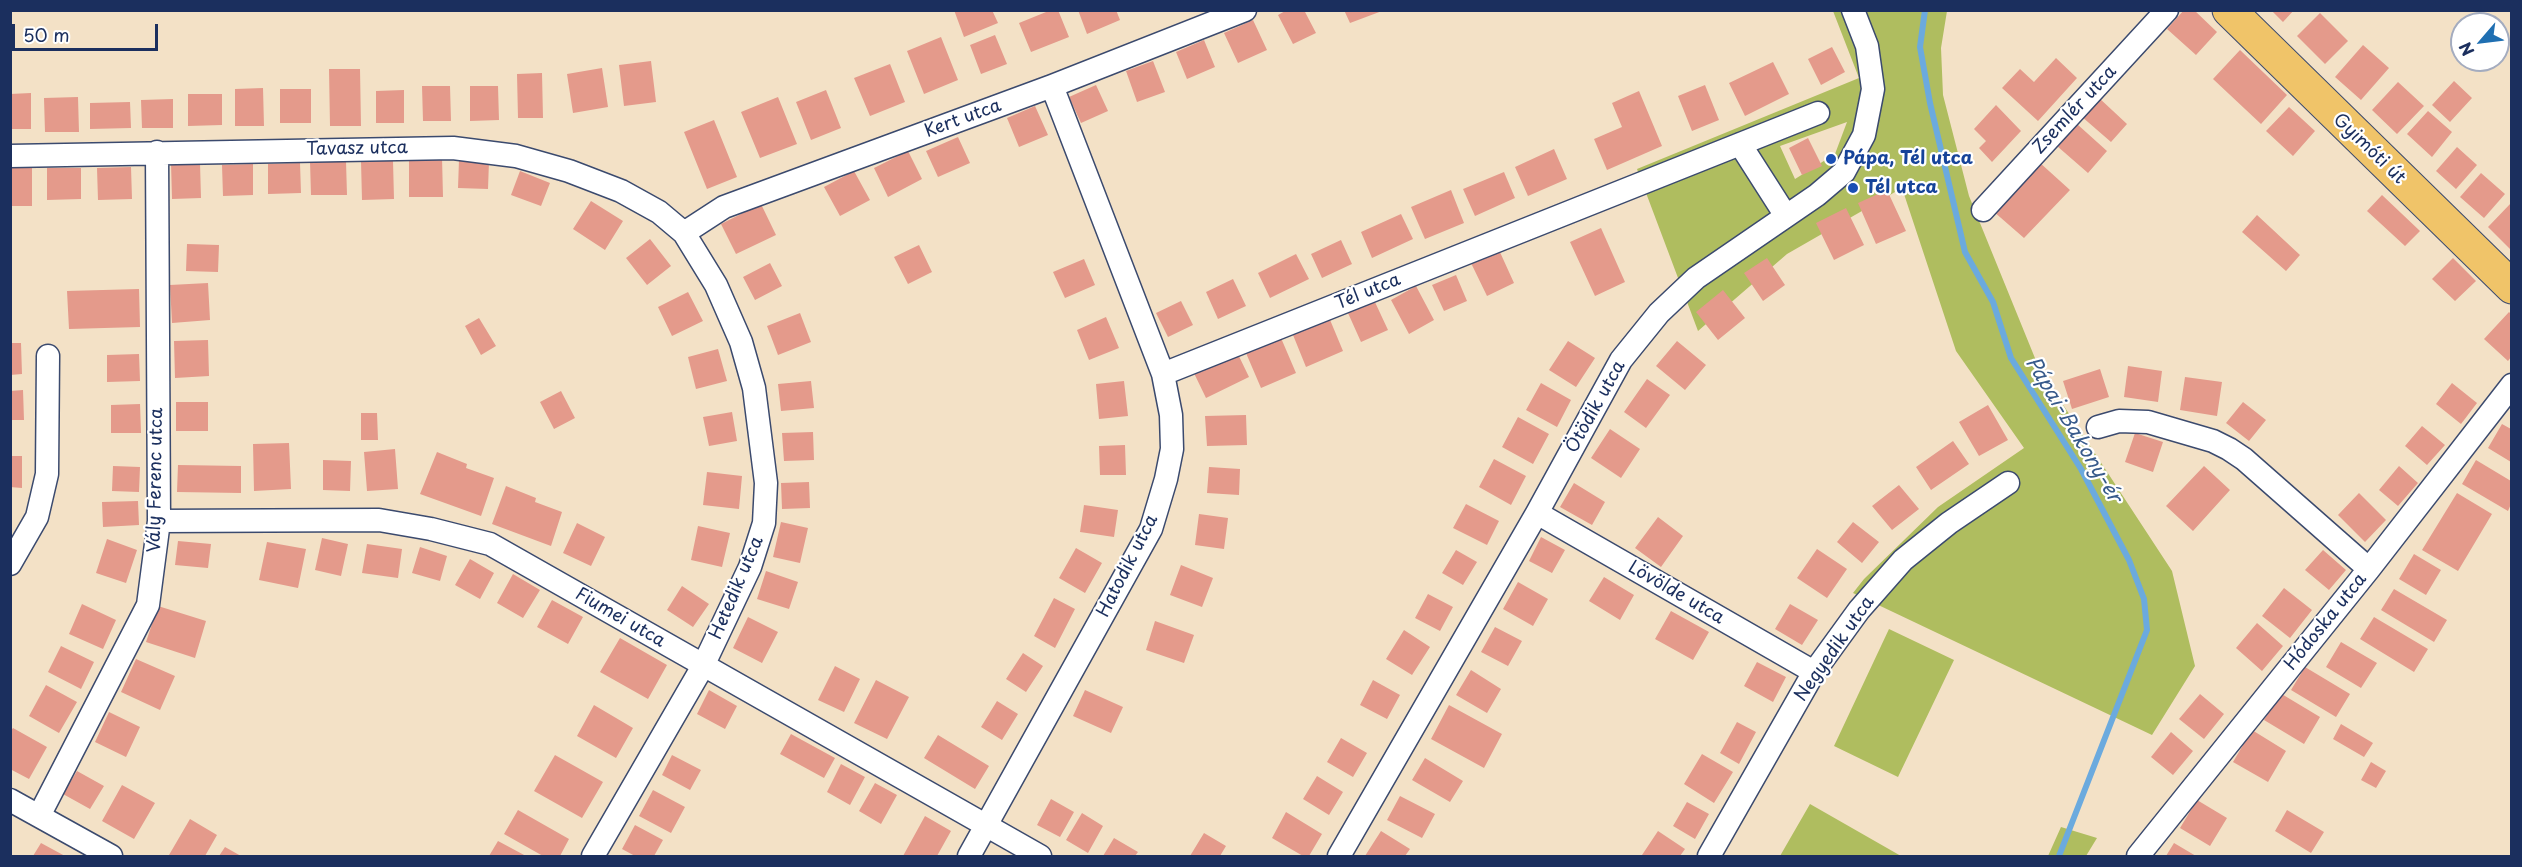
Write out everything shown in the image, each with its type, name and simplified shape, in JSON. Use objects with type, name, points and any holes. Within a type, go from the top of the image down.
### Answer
[{"type":"main road","name":"Gyimóti út","points":[[2229,10],[2511,287]]},
{"type":"street","name":"Kert utca","points":[[684,233],[724,207],[1052,86],[1245,10]]},
{"type":"street","name":"Ötödik utca","points":[[1339,856],[1537,513],[1621,360],[1659,313],[1696,278],[1817,195],[1844,172],[1864,135],[1873,89],[1867,46],[1853,10]]},
{"type":"street","name":"Zsemlér utca","points":[[1983,210],[2167,10]]},
{"type":"street","name":"Hatodik utca","points":[[969,856],[1151,529],[1166,479],[1172,449],[1171,415],[1163,374],[1052,86]]},
{"type":"street","name":"Tél utca","points":[[1163,374],[1818,113]]},
{"type":"street","points":[[1740,144],[1786,216]]},
{"type":"street","name":"Tavasz utca","points":[[10,156],[453,148],[516,156],[568,171],[621,191],[659,212],[684,233]]},
{"type":"street","name":"Vály Ferenc utca","points":[[39,816],[148,605],[159,521],[157,152]]},
{"type":"street","name":"Hetedik utca","points":[[593,856],[703,666],[750,567],[764,523],[766,483],[754,388],[741,342],[716,285],[684,233]]},
{"type":"street","points":[[10,564],[37,517],[47,474],[48,356]]},
{"type":"street","name":"Hódoska utca","points":[[2138,856],[2369,569],[2511,385]]},
{"type":"street","points":[[2098,427],[2119,421],[2148,422],[2213,441],[2229,449],[2244,459],[2369,569]]},
{"type":"street","name":"Negyedik utca","points":[[1709,856],[1814,672],[1859,610],[1903,560],[1949,523],[2008,483]]},
{"type":"street","name":"Lövölde utca","points":[[1537,513],[1814,672]]},
{"type":"street","name":"Fiumei utca","points":[[159,521],[379,520],[431,529],[490,544],[1040,856]]},
{"type":"street","points":[[10,800],[111,856]]},
{"type":"green space","points":[[1833,11],[1947,11],[1941,48],[1943,95],[1969,196],[2039,368],[2172,571],[2195,666],[2152,735],[1853,593],[1864,579],[1938,507],[2024,448],[1956,351],[1902,188],[1787,254],[1698,331],[1637,169],[1859,78]],"holes":[[[1847,122],[1835,154],[1795,179],[1780,146]]]},
{"type":"green space","points":[[1889,629],[1954,660],[1898,777],[1834,746]]},
{"type":"green space","points":[[1810,804],[1901,856],[1780,856]]},
{"type":"green space","points":[[2061,827],[2097,838],[2086,856],[2048,856]]},
{"type":"building","points":[[954,10],[992,10],[998,23],[964,37]]},
{"type":"building","points":[[1051,10],[1058,10],[1069,37],[1031,52],[1019,23]]},
{"type":"building","points":[[1078,10],[1116,10],[1120,20],[1087,34]]},
{"type":"building","points":[[1287,10],[1304,10],[1316,33],[1293,44],[1278,15]]},
{"type":"building","points":[[1344,10],[1382,10],[1382,11],[1350,23]]},
{"type":"building","points":[[2184,10],[2194,10],[2217,32],[2196,55],[2167,29]]},
{"type":"building","points":[[2271,10],[2294,10],[2283,22]]},
{"type":"building","points":[[2320,13],[2348,41],[2325,64],[2297,36]]},
{"type":"building","points":[[1253,20],[1267,50],[1238,63],[1224,33]]},
{"type":"building","points":[[995,35],[1007,64],[981,74],[970,45]]},
{"type":"building","points":[[941,37],[958,80],[924,94],[907,51]]},
{"type":"building","points":[[1204,40],[1215,67],[1187,79],[1176,52]]},
{"type":"building","points":[[2363,45],[2389,68],[2361,100],[2335,77]]},
{"type":"building","points":[[1832,47],[1845,72],[1821,85],[1808,59]]},
{"type":"building","points":[[2240,50],[2287,95],[2261,124],[2213,79]]},
{"type":"building","points":[[2056,58],[2077,78],[2038,121],[2002,88],[2020,69],[2034,82]]},
{"type":"building","points":[[651,61],[656,102],[624,106],[619,65]]},
{"type":"building","points":[[1153,61],[1165,92],[1137,102],[1126,71]]},
{"type":"building","points":[[1773,62],[1789,94],[1745,116],[1729,83]]},
{"type":"building","points":[[890,64],[905,102],[870,116],[854,78]]},
{"type":"building","points":[[602,68],[608,107],[573,113],[567,74]]},
{"type":"building","points":[[329,69],[360,69],[361,126],[330,126]]},
{"type":"building","points":[[542,73],[543,118],[518,118],[517,74]]},
{"type":"building","points":[[2454,81],[2472,98],[2450,122],[2432,105]]},
{"type":"building","points":[[2398,82],[2424,106],[2397,134],[2372,110]]},
{"type":"building","points":[[1096,85],[1108,111],[1081,123],[1069,97]]},
{"type":"building","points":[[1705,85],[1719,120],[1692,131],[1678,96]]},
{"type":"building","points":[[422,86],[450,86],[451,121],[423,121]]},
{"type":"building","points":[[470,86],[498,86],[499,120],[470,121]]},
{"type":"building","points":[[263,88],[264,126],[235,126],[235,89]]},
{"type":"building","points":[[280,89],[311,89],[311,123],[280,123]]},
{"type":"building","points":[[404,90],[404,123],[376,123],[376,91]]},
{"type":"building","points":[[826,90],[841,128],[811,140],[796,102]]},
{"type":"building","points":[[1639,91],[1662,146],[1607,170],[1594,139],[1622,127],[1612,103]]},
{"type":"building","points":[[31,93],[31,129],[10,129],[10,94]]},
{"type":"building","points":[[188,94],[222,94],[222,125],[188,126]]},
{"type":"building","points":[[78,97],[79,132],[45,132],[44,98]]},
{"type":"building","points":[[778,97],[797,144],[760,158],[741,112]]},
{"type":"building","points":[[2098,97],[2127,124],[2111,142],[2081,116]]},
{"type":"building","points":[[173,99],[173,128],[142,128],[141,100]]},
{"type":"building","points":[[130,102],[131,128],[90,129],[90,103]]},
{"type":"building","points":[[1996,105],[2021,131],[1992,162],[1979,148],[1986,141],[1974,129]]},
{"type":"building","points":[[1035,106],[1048,135],[1019,147],[1007,118]]},
{"type":"building","points":[[2289,107],[2315,131],[2293,156],[2266,131]]},
{"type":"building","points":[[2428,111],[2452,132],[2432,157],[2407,134]]},
{"type":"building","points":[[714,120],[737,177],[707,189],[684,132]]},
{"type":"building","points":[[2077,124],[2107,151],[2088,173],[2057,146]]},
{"type":"building","points":[[958,137],[970,163],[938,177],[926,151]]},
{"type":"building","points":[[1808,138],[1822,166],[1802,175],[1789,148]]},
{"type":"building","points":[[2457,147],[2477,165],[2456,189],[2436,171]]},
{"type":"building","points":[[1554,149],[1567,179],[1528,196],[1515,167]]},
{"type":"building","points":[[908,151],[922,179],[888,197],[874,168]]},
{"type":"building","points":[[442,157],[443,197],[409,197],[409,158]]},
{"type":"building","points":[[459,160],[489,161],[488,189],[458,188]]},
{"type":"building","points":[[310,161],[346,161],[347,195],[311,195]]},
{"type":"building","points":[[361,161],[393,161],[394,199],[362,200]]},
{"type":"building","points":[[2039,162],[2070,190],[2024,238],[1993,211]]},
{"type":"building","points":[[171,163],[200,163],[201,198],[172,199]]},
{"type":"building","points":[[300,163],[301,193],[268,194],[268,164]]},
{"type":"building","points":[[253,164],[253,195],[223,196],[222,165]]},
{"type":"building","points":[[10,167],[32,167],[32,206],[10,206]]},
{"type":"building","points":[[131,167],[132,199],[98,200],[97,168]]},
{"type":"building","points":[[47,168],[81,168],[81,199],[47,200]]},
{"type":"building","points":[[520,171],[550,183],[541,206],[511,195]]},
{"type":"building","points":[[854,171],[870,200],[840,216],[824,187]]},
{"type":"building","points":[[1504,172],[1515,198],[1475,216],[1463,189]]},
{"type":"building","points":[[2481,173],[2505,194],[2484,218],[2460,197]]},
{"type":"building","points":[[1451,190],[1464,223],[1425,239],[1411,207]]},
{"type":"building","points":[[1887,190],[1906,231],[1876,244],[1858,203]]},
{"type":"building","points":[[2382,195],[2420,231],[2405,246],[2367,211]]},
{"type":"building","points":[[591,201],[623,221],[605,250],[573,229]]},
{"type":"building","points":[[2511,203],[2511,250],[2488,227]]},
{"type":"building","points":[[761,204],[776,235],[736,254],[721,224]]},
{"type":"building","points":[[1846,208],[1864,245],[1834,260],[1816,223]]},
{"type":"building","points":[[1401,214],[1413,239],[1372,258],[1361,232]]},
{"type":"building","points":[[2257,215],[2300,255],[2286,271],[2242,232]]},
{"type":"building","points":[[1601,228],[1625,282],[1595,296],[1570,242]]},
{"type":"building","points":[[650,239],[671,266],[647,285],[626,258]]},
{"type":"building","points":[[1341,240],[1352,264],[1322,278],[1311,254]]},
{"type":"building","points":[[187,244],[219,245],[218,272],[186,271]]},
{"type":"building","points":[[919,245],[932,272],[908,284],[894,257]]},
{"type":"building","points":[[1499,250],[1514,283],[1487,296],[1471,263]]},
{"type":"building","points":[[1296,254],[1309,279],[1270,298],[1258,273]]},
{"type":"building","points":[[1767,258],[1785,285],[1763,301],[1744,273]]},
{"type":"building","points":[[2453,258],[2476,281],[2455,301],[2432,279]]},
{"type":"building","points":[[1084,259],[1095,285],[1065,298],[1053,272]]},
{"type":"building","points":[[770,263],[782,286],[755,300],[743,277]]},
{"type":"building","points":[[1456,275],[1467,301],[1444,311],[1432,285]]},
{"type":"building","points":[[1233,279],[1246,306],[1218,319],[1206,292]]},
{"type":"building","points":[[208,283],[210,320],[172,323],[170,285]]},
{"type":"building","points":[[1416,286],[1434,320],[1409,334],[1391,300]]},
{"type":"building","points":[[139,289],[140,327],[69,329],[67,291]]},
{"type":"building","points":[[1723,290],[1745,318],[1718,340],[1696,312]]},
{"type":"building","points":[[688,292],[703,321],[672,336],[658,307]]},
{"type":"building","points":[[1374,300],[1388,330],[1361,342],[1348,313]]},
{"type":"building","points":[[1181,301],[1193,325],[1168,337],[1156,313]]},
{"type":"building","points":[[2509,312],[2511,314],[2511,357],[2508,361],[2484,339]]},
{"type":"building","points":[[800,313],[811,342],[778,355],[767,326]]},
{"type":"building","points":[[1328,315],[1343,351],[1306,367],[1291,330]]},
{"type":"building","points":[[1106,317],[1119,348],[1089,360],[1077,330]]},
{"type":"building","points":[[479,318],[496,346],[481,355],[465,326]]},
{"type":"building","points":[[1281,338],[1296,373],[1261,388],[1246,353]]},
{"type":"building","points":[[208,340],[209,376],[175,378],[174,341]]},
{"type":"building","points":[[1568,341],[1595,358],[1576,387],[1549,370]]},
{"type":"building","points":[[1677,341],[1706,365],[1685,390],[1656,366]]},
{"type":"building","points":[[10,343],[21,343],[22,374],[10,375]]},
{"type":"building","points":[[1235,348],[1249,377],[1206,398],[1192,369]]},
{"type":"building","points":[[718,349],[727,381],[696,389],[688,357]]},
{"type":"building","points":[[139,354],[140,381],[107,382],[107,355]]},
{"type":"building","points":[[2128,366],[2162,371],[2158,402],[2124,397]]},
{"type":"building","points":[[2100,369],[2109,397],[2072,409],[2063,381]]},
{"type":"building","points":[[2185,377],[2222,382],[2217,416],[2180,410]]},
{"type":"building","points":[[1647,379],[1670,395],[1646,428],[1624,412]]},
{"type":"building","points":[[811,381],[814,408],[781,411],[778,384]]},
{"type":"building","points":[[1124,381],[1128,416],[1099,419],[1096,384]]},
{"type":"building","points":[[1541,383],[1571,400],[1557,427],[1526,410]]},
{"type":"building","points":[[2452,383],[2477,403],[2461,424],[2436,404]]},
{"type":"building","points":[[23,390],[24,420],[10,420],[10,391]]},
{"type":"building","points":[[561,391],[575,418],[554,429],[540,402]]},
{"type":"building","points":[[176,402],[208,402],[208,431],[176,431]]},
{"type":"building","points":[[2243,402],[2266,420],[2249,441],[2226,423]]},
{"type":"building","points":[[140,404],[141,433],[111,433],[111,405]]},
{"type":"building","points":[[1988,405],[2008,440],[1979,456],[1959,422]]},
{"type":"building","points":[[732,412],[737,441],[709,446],[703,417]]},
{"type":"building","points":[[361,413],[377,413],[378,440],[361,440]]},
{"type":"building","points":[[1246,415],[1247,445],[1207,446],[1205,416]]},
{"type":"building","points":[[1518,417],[1549,434],[1533,464],[1502,447]]},
{"type":"building","points":[[2502,424],[2511,429],[2511,462],[2488,448]]},
{"type":"building","points":[[2422,426],[2445,445],[2427,465],[2405,446]]},
{"type":"building","points":[[1610,429],[1640,449],[1621,478],[1591,458]]},
{"type":"building","points":[[813,432],[814,460],[784,461],[782,433]]},
{"type":"building","points":[[2135,433],[2163,442],[2153,472],[2125,462]]},
{"type":"building","points":[[1953,441],[1969,464],[1931,490],[1916,467]]},
{"type":"building","points":[[289,443],[291,489],[254,491],[253,444]]},
{"type":"building","points":[[1125,445],[1126,475],[1100,475],[1099,446]]},
{"type":"building","points":[[395,449],[398,489],[367,491],[364,452]]},
{"type":"building","points":[[437,452],[467,464],[466,468],[494,478],[481,516],[420,494]]},
{"type":"building","points":[[10,456],[22,456],[22,488],[10,487]]},
{"type":"building","points":[[1494,459],[1526,476],[1511,505],[1479,487]]},
{"type":"building","points":[[323,460],[351,461],[350,491],[323,490]]},
{"type":"building","points":[[2476,460],[2511,481],[2511,504],[2508,511],[2462,484]]},
{"type":"building","points":[[178,465],[241,466],[241,493],[177,492]]},
{"type":"building","points":[[113,466],[140,467],[139,492],[112,491]]},
{"type":"building","points":[[2204,466],[2230,490],[2193,531],[2166,506]]},
{"type":"building","points":[[2399,466],[2418,483],[2398,506],[2379,490]]},
{"type":"building","points":[[1209,467],[1240,469],[1239,495],[1207,493]]},
{"type":"building","points":[[707,472],[742,476],[739,509],[703,505]]},
{"type":"building","points":[[809,482],[810,508],[782,509],[781,483]]},
{"type":"building","points":[[1574,483],[1605,502],[1592,525],[1560,507]]},
{"type":"building","points":[[1899,485],[1919,509],[1892,530],[1872,506]]},
{"type":"building","points":[[506,486],[536,498],[535,502],[562,512],[551,546],[492,524]]},
{"type":"building","points":[[2359,493],[2386,520],[2365,542],[2338,515]]},
{"type":"building","points":[[2457,493],[2492,514],[2458,571],[2422,550]]},
{"type":"building","points":[[138,501],[139,525],[103,527],[102,502]]},
{"type":"building","points":[[1466,504],[1499,521],[1487,545],[1453,528]]},
{"type":"building","points":[[1084,505],[1118,510],[1114,537],[1080,532]]},
{"type":"building","points":[[1199,514],[1228,518],[1224,549],[1195,545]]},
{"type":"building","points":[[1658,517],[1683,536],[1661,567],[1635,548]]},
{"type":"building","points":[[781,522],[808,528],[800,563],[773,557]]},
{"type":"building","points":[[1853,522],[1879,542],[1862,563],[1837,542]]},
{"type":"building","points":[[577,523],[605,537],[591,566],[563,553]]},
{"type":"building","points":[[698,526],[730,533],[722,567],[691,560]]},
{"type":"building","points":[[1541,537],[1565,550],[1552,573],[1529,561]]},
{"type":"building","points":[[322,538],[348,544],[341,576],[315,570]]},
{"type":"building","points":[[107,539],[137,550],[126,583],[96,573]]},
{"type":"building","points":[[178,541],[211,544],[208,568],[175,565]]},
{"type":"building","points":[[267,542],[306,549],[298,588],[259,580]]},
{"type":"building","points":[[367,544],[402,549],[398,578],[362,573]]},
{"type":"building","points":[[420,547],[447,556],[440,581],[412,573]]},
{"type":"building","points":[[1076,548],[1102,563],[1085,593],[1059,578]]},
{"type":"building","points":[[1817,549],[1847,569],[1827,598],[1797,578]]},
{"type":"building","points":[[1456,550],[1477,562],[1463,585],[1442,573]]},
{"type":"building","points":[[2323,550],[2346,570],[2329,590],[2305,570]]},
{"type":"building","points":[[2414,554],[2441,570],[2426,595],[2399,579]]},
{"type":"building","points":[[470,559],[494,573],[480,599],[455,585]]},
{"type":"building","points":[[1181,565],[1213,578],[1202,607],[1170,595]]},
{"type":"building","points":[[766,571],[798,582],[789,609],[757,599]]},
{"type":"building","points":[[513,574],[540,590],[523,618],[497,603]]},
{"type":"building","points":[[1604,577],[1634,595],[1620,620],[1589,601]]},
{"type":"building","points":[[1518,582],[1548,599],[1533,626],[1503,609]]},
{"type":"building","points":[[682,586],[709,604],[693,627],[667,610]]},
{"type":"building","points":[[2284,588],[2312,610],[2290,638],[2262,616]]},
{"type":"building","points":[[2394,589],[2447,620],[2434,642],[2381,610]]},
{"type":"building","points":[[1428,594],[1453,607],[1440,631],[1415,618]]},
{"type":"building","points":[[1054,598],[1075,609],[1055,648],[1034,636]]},
{"type":"building","points":[[552,600],[583,617],[568,644],[537,627]]},
{"type":"building","points":[[82,604],[116,620],[103,649],[69,634]]},
{"type":"building","points":[[1790,604],[1818,620],[1802,645],[1775,629]]},
{"type":"building","points":[[158,606],[206,621],[195,658],[146,642]]},
{"type":"building","points":[[1671,611],[1709,632],[1693,660],[1655,639]]},
{"type":"building","points":[[748,617],[778,632],[762,663],[733,648]]},
{"type":"building","points":[[2374,617],[2428,649],[2414,672],[2360,639]]},
{"type":"building","points":[[1155,621],[1194,635],[1184,663],[1146,650]]},
{"type":"building","points":[[2257,623],[2283,646],[2262,671],[2236,648]]},
{"type":"building","points":[[1495,627],[1522,641],[1508,666],[1481,652]]},
{"type":"building","points":[[1404,630],[1430,647],[1412,675],[1386,659]]},
{"type":"building","points":[[620,638],[667,665],[648,699],[600,672]]},
{"type":"building","points":[[2341,642],[2377,663],[2361,688],[2326,667]]},
{"type":"building","points":[[61,646],[94,662],[81,689],[48,672]]},
{"type":"building","points":[[1023,653],[1043,666],[1026,692],[1006,679]]},
{"type":"building","points":[[136,659],[175,676],[160,710],[121,692]]},
{"type":"building","points":[[1757,662],[1786,677],[1773,702],[1744,686]]},
{"type":"building","points":[[835,666],[860,679],[844,712],[818,700]]},
{"type":"building","points":[[2305,667],[2350,694],[2336,717],[2291,690]]},
{"type":"building","points":[[1471,670],[1501,689],[1487,713],[1456,695]]},
{"type":"building","points":[[876,680],[909,697],[887,739],[854,723]]},
{"type":"building","points":[[1373,680],[1400,695],[1387,719],[1360,705]]},
{"type":"building","points":[[46,685],[77,702],[59,733],[29,716]]},
{"type":"building","points":[[709,690],[737,706],[725,729],[697,714]]},
{"type":"building","points":[[1085,690],[1123,707],[1111,733],[1073,716]]},
{"type":"building","points":[[2280,693],[2320,717],[2304,744],[2264,720]]},
{"type":"building","points":[[2200,694],[2224,714],[2204,739],[2179,719]]},
{"type":"building","points":[[997,701],[1018,714],[1002,740],[981,727]]},
{"type":"building","points":[[594,705],[633,728],[616,758],[577,736]]},
{"type":"building","points":[[1449,705],[1502,734],[1484,768],[1431,739]]},
{"type":"building","points":[[109,712],[140,727],[126,757],[95,742]]},
{"type":"building","points":[[1737,722],[1756,732],[1739,764],[1720,753]]},
{"type":"building","points":[[2341,724],[2373,743],[2364,757],[2333,739]]},
{"type":"building","points":[[13,728],[47,747],[29,779],[10,769],[10,732]]},
{"type":"building","points":[[2252,730],[2286,751],[2268,782],[2233,762]]},
{"type":"building","points":[[2171,732],[2193,751],[2173,775],[2151,757]]},
{"type":"building","points":[[791,734],[835,758],[824,778],[780,754]]},
{"type":"building","points":[[938,735],[989,766],[975,789],[924,758]]},
{"type":"building","points":[[1341,738],[1367,753],[1353,777],[1327,762]]},
{"type":"building","points":[[1702,754],[1733,772],[1714,803],[1684,784]]},
{"type":"building","points":[[555,755],[603,782],[582,818],[534,791]]},
{"type":"building","points":[[672,755],[701,770],[690,790],[662,775]]},
{"type":"building","points":[[1425,758],[1463,781],[1450,802],[1412,780]]},
{"type":"building","points":[[2371,762],[2386,771],[2376,788],[2361,780]]},
{"type":"building","points":[[841,764],[865,777],[850,805],[827,792]]},
{"type":"building","points":[[77,771],[104,786],[90,809],[63,794]]},
{"type":"building","points":[[1317,776],[1343,792],[1329,815],[1303,799]]},
{"type":"building","points":[[875,783],[897,795],[881,824],[859,811]]},
{"type":"building","points":[[122,785],[155,803],[134,839],[102,821]]},
{"type":"building","points":[[653,790],[685,807],[671,833],[639,816]]},
{"type":"building","points":[[1400,796],[1435,814],[1422,838],[1387,820]]},
{"type":"building","points":[[1051,799],[1074,812],[1060,837],[1037,825]]},
{"type":"building","points":[[2197,800],[2227,818],[2210,846],[2180,828]]},
{"type":"building","points":[[1687,802],[1709,814],[1695,839],[1673,826]]},
{"type":"building","points":[[518,810],[569,839],[560,856],[543,856],[504,834]]},
{"type":"building","points":[[2287,810],[2324,832],[2311,853],[2275,831]]},
{"type":"building","points":[[1286,812],[1322,834],[1309,856],[1303,856],[1272,838]]},
{"type":"building","points":[[1082,813],[1103,826],[1088,853],[1066,840]]},
{"type":"building","points":[[925,816],[951,831],[937,856],[903,856]]},
{"type":"building","points":[[190,819],[217,835],[205,856],[169,855]]},
{"type":"building","points":[[635,825],[663,840],[654,856],[635,856],[622,849]]},
{"type":"building","points":[[1381,831],[1410,849],[1405,856],[1365,856]]},
{"type":"building","points":[[1658,831],[1685,849],[1680,856],[1642,855]]},
{"type":"building","points":[[1204,833],[1226,846],[1220,856],[1190,856]]},
{"type":"building","points":[[1114,838],[1138,852],[1135,856],[1103,856]]},
{"type":"building","points":[[498,841],[526,856],[489,856]]},
{"type":"building","points":[[41,843],[65,856],[33,856]]},
{"type":"building","points":[[2174,843],[2196,856],[2166,856]]},
{"type":"building","points":[[225,847],[241,856],[219,856]]},
{"type":"waterway","name":"Pápai-Bakony-ér","points":[[1925,10],[1920,47],[1930,103],[1965,252],[1993,302],[2011,358],[2081,469],[2129,560],[2144,599],[2147,630],[2059,856]]},
{"type":"place","name":"Pápa, Tél utca","points":[[1831,159]]},
{"type":"place","name":"Tél utca","points":[[1853,188]]}]
